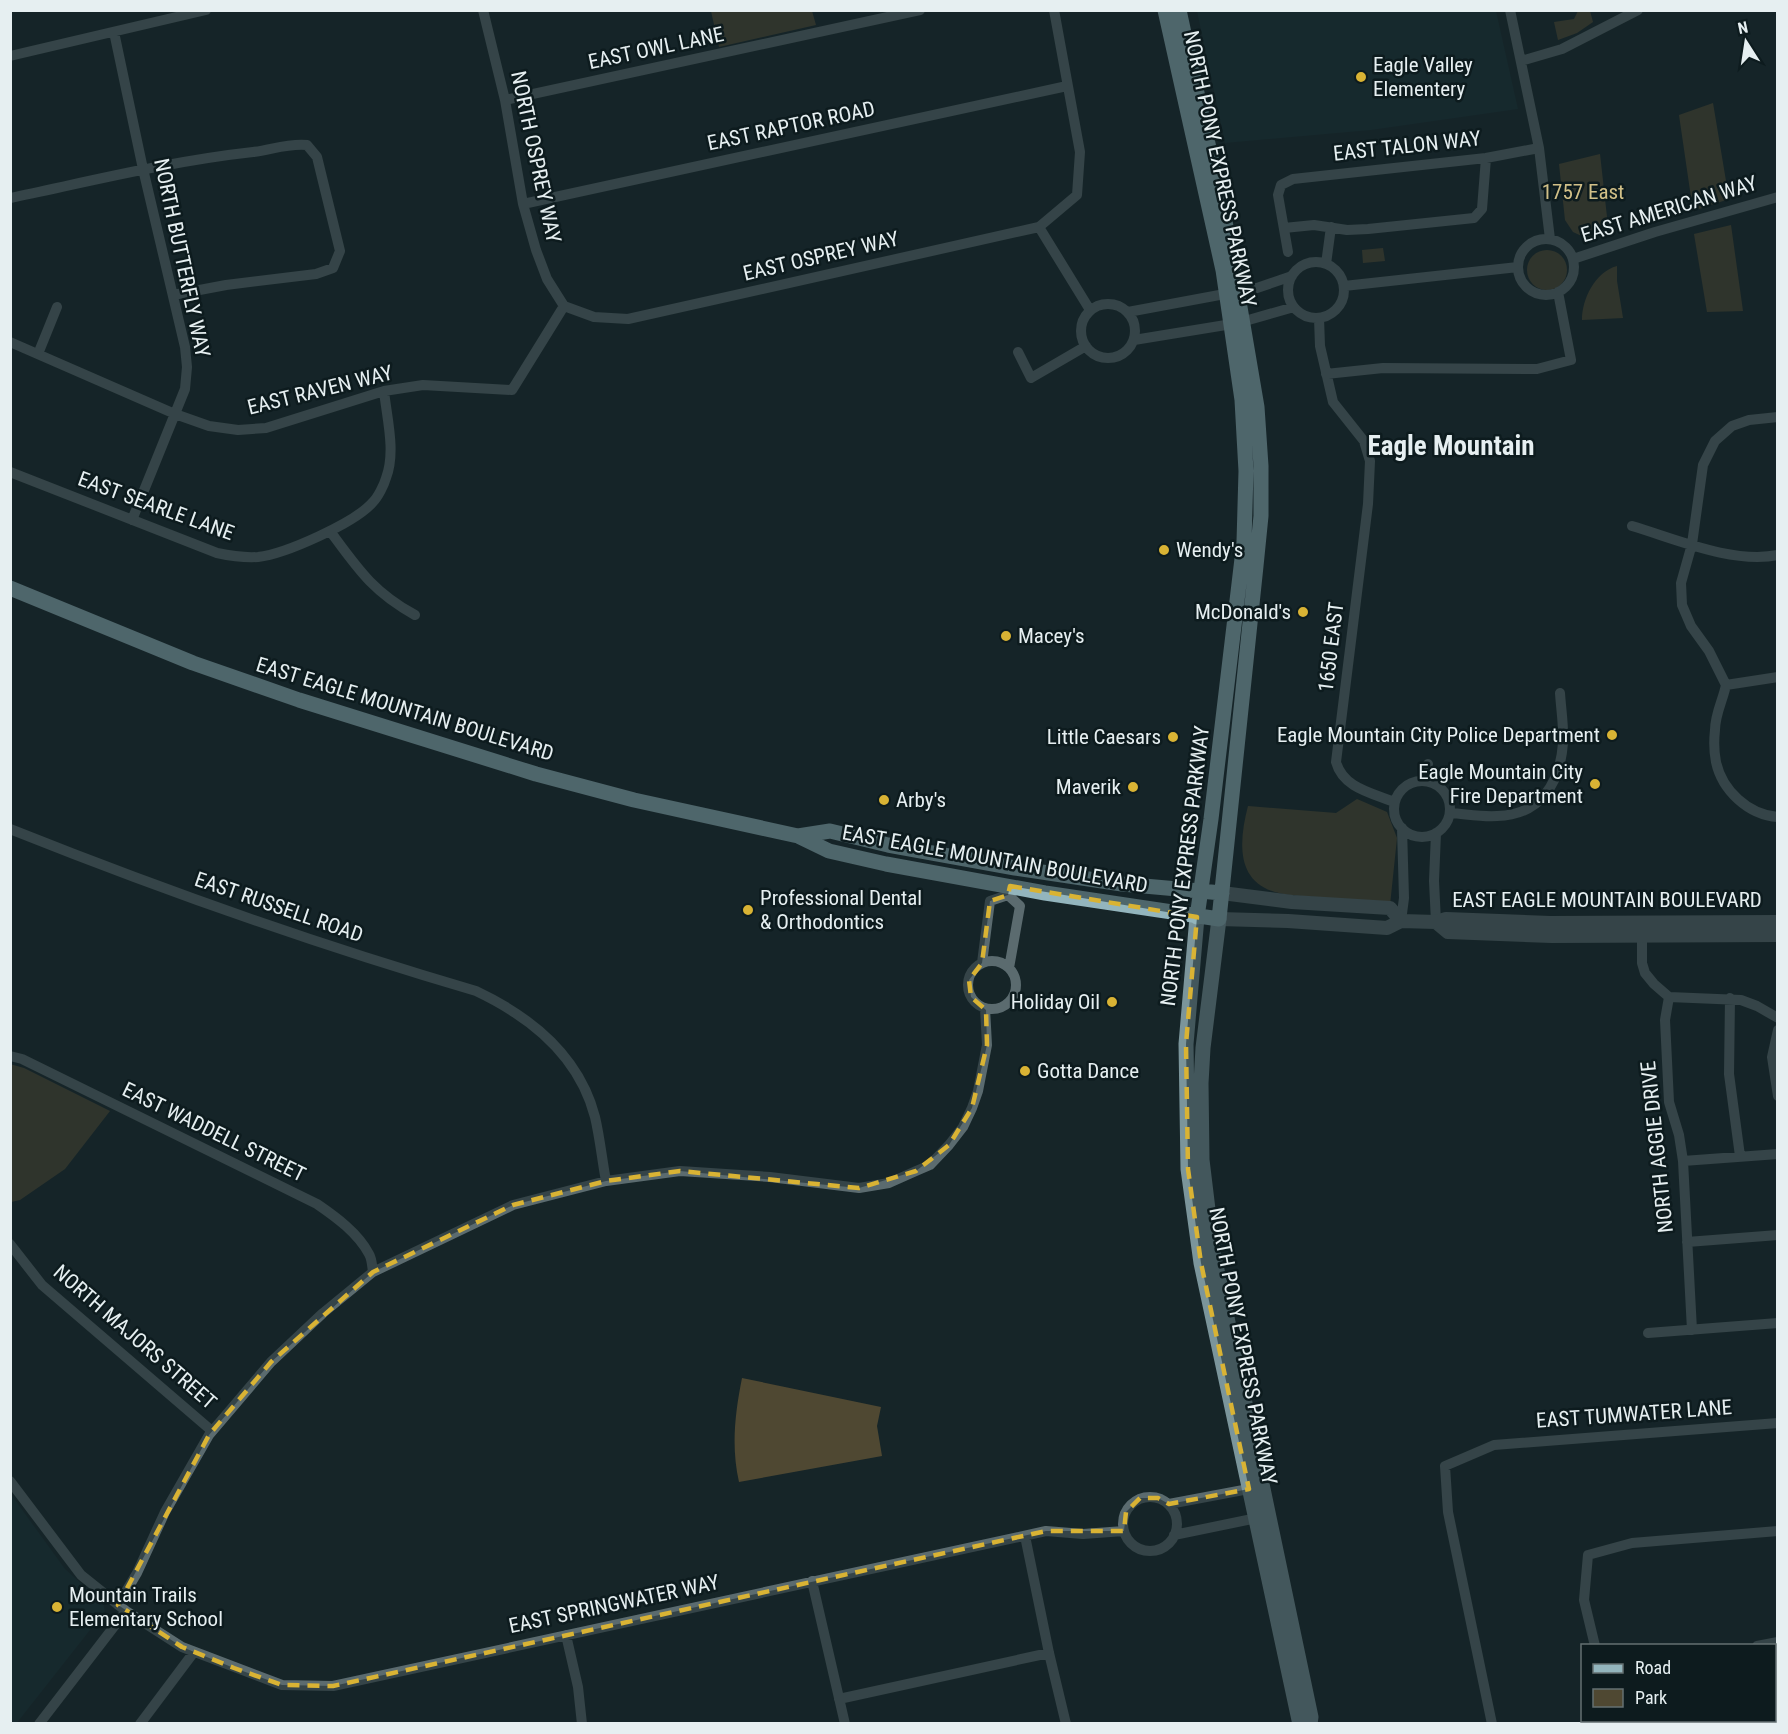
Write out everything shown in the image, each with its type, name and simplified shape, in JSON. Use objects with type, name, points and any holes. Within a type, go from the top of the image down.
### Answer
[{"type":"main road","name":"NORTH PONY EXPRESS PARKWAY","points":[[1165,10],[1218,245],[1233,293]]},
{"type":"main road","name":"NORTH PONY EXPRESS PARKWAY","points":[[1179,10],[1227,231],[1237,322],[1246,471],[1244,542],[1210,819],[1199,890],[1186,1044],[1188,1169],[1201,1263],[1256,1487]]},
{"type":"main road","name":"NORTH PONY EXPRESS PARKWAY","points":[[1237,322],[1257,407],[1261,466],[1261,516],[1201,1083],[1202,1160],[1213,1251],[1299,1720],[1302,1724]]},
{"type":"main road","name":"EAST EAGLE MOUNTAIN BOULEVARD","points":[[10,588],[193,663],[405,735],[536,774],[634,800],[798,836],[829,851],[1009,891],[1219,919]]},
{"type":"main road","name":"EAST EAGLE MOUNTAIN BOULEVARD","points":[[798,836],[830,831],[888,845],[1015,868],[1122,884],[1222,893]]},
{"type":"main road","name":"NORTH PONY EXPRESS PARKWAY","points":[[1262,1517],[1311,1717],[1310,1724]]},
{"type":"street","points":[[10,56],[206,10]]},
{"type":"street","name":"NORTH OSPREY WAY","points":[[483,10],[505,100],[524,204],[536,250],[547,279],[564,306]]},
{"type":"street","name":"EAST OWL LANE","points":[[505,100],[920,10]]},
{"type":"street","points":[[1054,10],[1067,86]]},
{"type":"street","points":[[1510,10],[1539,148],[1550,240]]},
{"type":"street","points":[[1521,61],[1562,50],[1638,10]]},
{"type":"street","name":"NORTH BUTTERFLY WAY","points":[[114,32],[142,169],[173,295],[188,368],[185,388],[132,520]]},
{"type":"street","name":"EAST OSPREY WAY","points":[[564,306],[594,317],[628,319],[1039,227],[1077,195],[1080,152],[1067,86]]},
{"type":"street","name":"EAST RAPTOR ROAD","points":[[524,204],[1067,86]]},
{"type":"street","points":[[10,198],[142,169],[274,150],[292,144],[307,145],[317,157],[340,251],[333,268],[316,274],[226,285],[173,295]]},
{"type":"street","name":"EAST TALON WAY","points":[[1284,228],[1278,195],[1281,185],[1293,179],[1486,158],[1539,148]]},
{"type":"street","points":[[1288,252],[1284,228],[1314,225],[1368,229],[1474,218],[1482,209],[1486,158]]},
{"type":"street","name":"EAST AMERICAN WAY","points":[[1573,259],[1654,232],[1778,197]]},
{"type":"street","points":[[1039,227],[1090,310]]},
{"type":"street","points":[[1326,264],[1331,228]]},
{"type":"street","points":[[1550,240],[1565,247],[1573,259],[1571,279],[1558,292],[1545,295],[1529,289],[1520,276],[1518,267],[1523,252],[1531,244],[1550,240]]},
{"type":"street","points":[[1128,312],[1233,293],[1292,276],[1303,265],[1310,262],[1326,264],[1338,273],[1344,286],[1341,304],[1327,316],[1319,318],[1305,316],[1294,308],[1288,292],[1292,276]]},
{"type":"street","points":[[1344,286],[1518,267]]},
{"type":"street","points":[[1326,374],[1383,368],[1537,369],[1572,360],[1558,292]]},
{"type":"street","points":[[1109,304],[1121,307],[1128,312],[1135,326],[1134,340],[1127,350],[1114,357],[1098,356],[1086,346],[1081,330],[1090,310],[1096,306],[1109,304]]},
{"type":"street","name":"EAST RAVEN WAY","points":[[10,342],[175,414],[209,426],[238,430],[266,428],[384,392],[423,385],[512,390],[564,306]]},
{"type":"street","points":[[38,354],[57,307]]},
{"type":"street","points":[[1134,340],[1237,322],[1294,308]]},
{"type":"street","name":"1650 EAST","points":[[1319,318],[1320,346],[1332,402],[1364,441],[1370,461],[1365,525],[1336,762],[1339,774],[1349,783],[1394,802]]},
{"type":"street","points":[[1018,352],[1031,378],[1086,346]]},
{"type":"street","name":"EAST SEARLE LANE","points":[[10,472],[217,553],[238,557],[261,556],[330,531],[352,519],[374,502],[386,478],[391,458],[384,392]]},
{"type":"street","points":[[1778,417],[1739,422],[1724,432],[1708,452],[1703,465],[1692,544],[1681,583],[1682,605],[1691,626],[1709,651],[1726,685],[1715,728],[1715,761],[1720,774],[1735,798],[1750,808],[1778,817]]},
{"type":"street","points":[[1632,526],[1739,556],[1764,558],[1778,555]]},
{"type":"street","points":[[330,531],[358,570],[373,586],[392,602],[415,615]]},
{"type":"street","points":[[1726,685],[1778,677]]},
{"type":"street","points":[[1451,813],[1498,816],[1528,810],[1545,796],[1553,785],[1563,744],[1560,693]]},
{"type":"street","points":[[1424,780],[1428,764]]},
{"type":"street","points":[[1424,780],[1442,787],[1450,803],[1451,813],[1448,821],[1436,833],[1418,837],[1402,828],[1395,816],[1394,802],[1400,790],[1405,786],[1424,780]]},
{"type":"street","points":[[1401,921],[1404,897],[1402,828]]},
{"type":"street","name":"EAST RUSSELL ROAD","points":[[10,829],[115,871],[278,929],[476,991],[506,1005],[533,1024],[549,1039],[577,1073],[595,1116],[606,1181]]},
{"type":"street","points":[[1436,833],[1434,880],[1436,922]]},
{"type":"street","points":[[982,963],[990,901],[1009,891],[1015,868]]},
{"type":"street","points":[[1009,891],[1020,906],[1010,968],[1016,981],[1016,992],[1003,1007],[986,1008],[976,1003],[968,990],[971,973],[982,963],[998,962],[1010,968]]},
{"type":"street","name":"EAST EAGLE MOUNTAIN BOULEVARD","points":[[1222,893],[1292,902],[1390,908],[1401,921]]},
{"type":"street","name":"EAST EAGLE MOUNTAIN BOULEVARD","points":[[1219,919],[1387,928],[1401,921],[1436,922],[1446,918],[1550,923],[1778,922]]},
{"type":"street","name":"EAST EAGLE MOUNTAIN BOULEVARD","points":[[1436,922],[1448,932],[1552,936],[1778,935]]},
{"type":"street","points":[[1642,937],[1642,963],[1645,973],[1669,997],[1742,1000],[1778,1018]]},
{"type":"street","name":"NORTH AGGIE DRIVE","points":[[1669,997],[1665,1020],[1669,1102],[1679,1135],[1683,1161],[1692,1330]]},
{"type":"street","points":[[1730,998],[1729,1074],[1740,1156]]},
{"type":"street","points":[[39,1724],[122,1608],[165,1512],[212,1431],[271,1362],[323,1313],[373,1272],[513,1205],[606,1181],[680,1171],[770,1177],[859,1188],[888,1183],[930,1165],[963,1127],[972,1108],[978,1091],[987,1045],[986,1008]]},
{"type":"street","points":[[1778,1030],[1772,1057],[1778,1096]]},
{"type":"street","name":"EAST WADDELL STREET","points":[[10,1056],[22,1059],[317,1204],[355,1235],[370,1254],[373,1272]]},
{"type":"street","points":[[1683,1161],[1778,1154]]},
{"type":"street","points":[[1687,1242],[1778,1234]]},
{"type":"street","name":"NORTH MAJORS STREET","points":[[10,1244],[42,1285],[212,1431]]},
{"type":"street","points":[[1648,1333],[1778,1323]]},
{"type":"street","name":"EAST TUMWATER LANE","points":[[1492,1724],[1448,1512],[1445,1466],[1494,1445],[1778,1423]]},
{"type":"street","name":"EAST SPRINGWATER WAY","points":[[10,1480],[81,1575],[122,1608],[182,1647],[282,1685],[333,1686],[1046,1531],[1083,1534],[1124,1531]]},
{"type":"street","points":[[1169,1504],[1256,1487]]},
{"type":"street","points":[[1148,1497],[1158,1498],[1169,1504],[1177,1520],[1174,1535],[1169,1543],[1150,1551],[1133,1544],[1124,1531],[1123,1521],[1132,1504],[1148,1497]]},
{"type":"street","points":[[1174,1535],[1262,1517]]},
{"type":"street","points":[[1594,1644],[1584,1600],[1588,1555],[1632,1543],[1778,1531]]},
{"type":"street","points":[[1025,1536],[1066,1724]]},
{"type":"street","points":[[812,1581],[844,1724]]},
{"type":"street","points":[[566,1635],[576,1676],[582,1724]]},
{"type":"street","points":[[140,1724],[194,1652]]},
{"type":"street","points":[[839,1699],[1049,1653]]},
{"type":"highlighted area","points":[[1010,886],[1197,917],[1186,1044],[1188,1169],[1201,1263],[1249,1489],[1169,1504],[1158,1498],[1140,1498],[1126,1512],[1124,1531],[1046,1531],[333,1686],[282,1685],[234,1668],[182,1647],[118,1605],[209,1435],[271,1362],[373,1272],[513,1205],[606,1181],[680,1171],[859,1188],[916,1171],[949,1145],[972,1108],[987,1045],[986,1010],[971,997],[969,980],[982,963],[990,901],[1008,895]]},
{"type":"shaded area","name":"Eagle Valley Elementery","points":[[1197,11],[1496,11],[1518,109],[1371,130],[1225,143]]},
{"type":"shaded area","name":"Mountain Trails Elementary School","points":[[10,1493],[65,1569],[103,1603],[105,1611],[16,1724],[10,1723]]},
{"type":"green space","points":[[711,11],[812,11],[816,25],[719,47]]},
{"type":"green space","points":[[1578,11],[1590,11],[1593,22],[1577,33],[1558,40],[1554,22],[1574,19]]},
{"type":"green space","points":[[1713,103],[1729,199],[1693,211],[1679,115]]},
{"type":"green space","name":"1757 East","points":[[1600,154],[1609,235],[1586,238],[1573,232],[1565,220],[1559,164]]},
{"type":"green space","points":[[1731,225],[1743,311],[1707,312],[1694,234]]},
{"type":"green space","points":[[1383,248],[1385,261],[1363,263],[1362,250]]},
{"type":"green space","points":[[1547,250],[1555,251],[1561,256],[1566,262],[1566,278],[1561,284],[1555,289],[1547,290],[1539,289],[1533,284],[1528,278],[1527,270],[1528,262],[1533,256],[1539,251]]},
{"type":"green space","points":[[1617,266],[1623,318],[1582,320],[1584,304],[1591,287],[1602,274]]},
{"type":"green space","points":[[1357,799],[1387,812],[1397,838],[1390,905],[1284,894],[1265,888],[1254,880],[1247,870],[1242,846],[1248,806],[1336,813]]},
{"type":"green space","points":[[10,1064],[24,1068],[110,1111],[65,1169],[20,1200],[11,1202]]},
{"type":"green space","points":[[742,1378],[881,1407],[877,1426],[882,1456],[739,1482],[735,1456],[735,1430]]},
{"type":"place","name":"Eagle Valley Elementery","points":[[1361,77]]},
{"type":"place","name":"Wendy's","points":[[1164,550]]},
{"type":"place","name":"McDonald's","points":[[1303,612]]},
{"type":"place","name":"Macey's","points":[[1006,636]]},
{"type":"place","name":"Eagle Mountain City Police Department","points":[[1612,735]]},
{"type":"place","name":"Little Caesars","points":[[1173,737]]},
{"type":"place","name":"Eagle Mountain City Fire Department","points":[[1595,784]]},
{"type":"place","name":"Maverik","points":[[1133,787]]},
{"type":"place","name":"Arby's","points":[[884,800]]},
{"type":"place","name":"Professional Dental & Orthodontics","points":[[748,910]]},
{"type":"place","name":"Holiday Oil","points":[[1112,1002]]},
{"type":"place","name":"Gotta Dance","points":[[1025,1071]]},
{"type":"place","name":"Mountain Trails Elementary School","points":[[57,1607]]},
{"type":"district","name":"Eagle Mountain","points":[[1451,446]]}]
